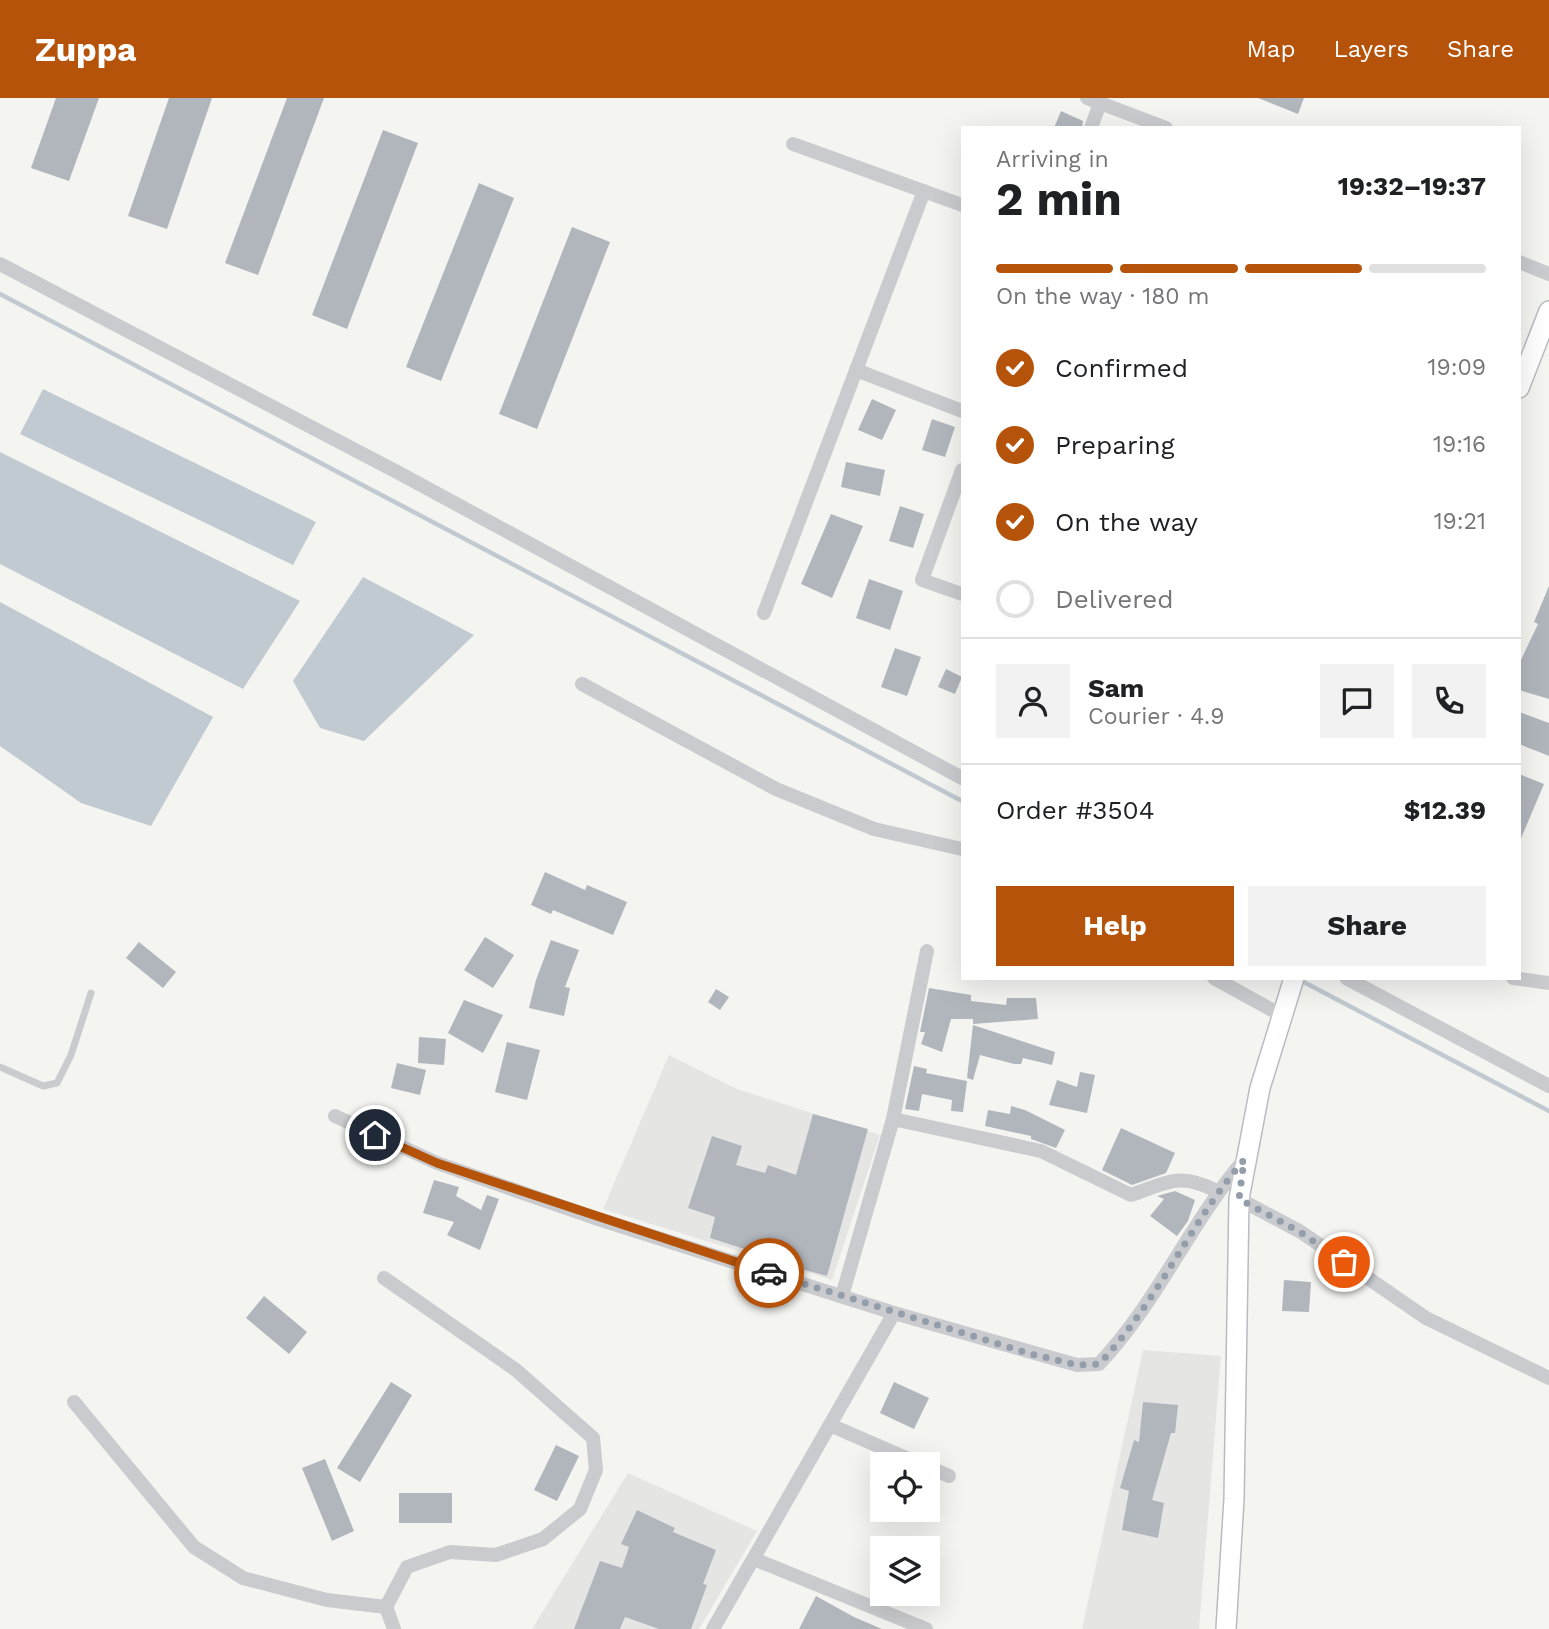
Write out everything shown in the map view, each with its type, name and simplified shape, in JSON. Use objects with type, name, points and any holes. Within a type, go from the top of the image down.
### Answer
[{"type":"street","points":[[1091,126],[1094,100],[1161,126]]},
{"type":"street","points":[[793,144],[961,205]]},
{"type":"street","points":[[764,613],[924,191]]},
{"type":"street","points":[[1521,263],[1549,274]]},
{"type":"street","points":[[0,264],[399,473],[961,777]]},
{"type":"street","points":[[1521,383],[1547,324]]},
{"type":"street","points":[[856,369],[961,411]]},
{"type":"street","points":[[961,473],[922,580],[961,594]]},
{"type":"street","points":[[582,684],[776,789],[874,829],[961,849]]},
{"type":"street","points":[[842,1296],[893,1119],[927,951]]},
{"type":"street","points":[[1521,979],[1549,983]]},
{"type":"street","points":[[1218,980],[1283,1016]]},
{"type":"street","points":[[1226,1629],[1234,1499],[1239,1199],[1259,1088],[1293,980]]},
{"type":"street","points":[[1350,980],[1549,1086]]},
{"type":"street","points":[[335,1116],[437,1163],[894,1313],[1077,1365],[1099,1364],[1122,1340],[1217,1191],[1244,1160]]},
{"type":"street","points":[[893,1119],[1041,1151],[1131,1195],[1178,1180],[1194,1180],[1217,1191]]},
{"type":"street","points":[[1239,1199],[1300,1232],[1426,1318],[1549,1378]]},
{"type":"street","points":[[384,1278],[516,1370],[593,1438],[596,1470],[579,1509],[543,1539],[496,1555],[450,1552],[407,1567],[386,1607],[394,1629]]},
{"type":"street","points":[[713,1629],[894,1313]]},
{"type":"street","points":[[74,1402],[194,1547],[243,1578],[327,1600],[386,1607]]},
{"type":"street","points":[[830,1425],[892,1452]]},
{"type":"street","points":[[940,1472],[949,1476]]},
{"type":"street","points":[[754,1559],[926,1629]]},
{"type":"lane","points":[[0,1067],[43,1086],[57,1083],[71,1055],[91,993]]},
{"type":"shaded area","points":[[43,389],[316,522],[293,565],[20,434]]},
{"type":"shaded area","points":[[0,452],[300,601],[243,689],[0,564]]},
{"type":"shaded area","points":[[363,577],[474,635],[364,741],[320,728],[293,681]]},
{"type":"shaded area","points":[[0,602],[213,717],[151,826],[81,803],[0,746]]},
{"type":"shaded area","points":[[669,1055],[737,1089],[880,1135],[832,1280],[603,1209]]},
{"type":"shaded area","points":[[1143,1350],[1221,1356],[1199,1629],[1082,1629]]},
{"type":"shaded area","points":[[628,1473],[757,1531],[699,1629],[532,1629]]},
{"type":"building","points":[[56,98],[99,98],[69,181],[31,168]]},
{"type":"building","points":[[169,98],[212,98],[167,229],[128,216]]},
{"type":"building","points":[[287,98],[324,98],[258,275],[225,263]]},
{"type":"building","points":[[1258,98],[1304,98],[1298,114]]},
{"type":"building","points":[[1061,111],[1083,121],[1082,126],[1055,126]]},
{"type":"building","points":[[383,130],[418,143],[347,329],[312,315]]},
{"type":"building","points":[[479,183],[514,198],[441,381],[406,367]]},
{"type":"building","points":[[572,227],[610,242],[537,429],[499,414]]},
{"type":"building","points":[[872,399],[896,410],[882,440],[858,430]]},
{"type":"building","points":[[932,419],[955,427],[945,457],[922,450]]},
{"type":"building","points":[[846,462],[885,470],[880,496],[841,487]]},
{"type":"building","points":[[900,506],[924,514],[913,548],[889,541]]},
{"type":"building","points":[[831,514],[863,526],[832,598],[801,584]]},
{"type":"building","points":[[869,579],[903,591],[890,630],[856,618]]},
{"type":"building","points":[[1549,586],[1549,699],[1521,691],[1521,660],[1538,624],[1534,622]]},
{"type":"building","points":[[895,648],[921,657],[907,696],[881,687]]},
{"type":"building","points":[[946,669],[961,676],[955,694],[938,687]]},
{"type":"building","points":[[1521,713],[1549,723],[1549,756],[1521,745]]},
{"type":"building","points":[[1521,775],[1544,784],[1521,838]]},
{"type":"building","points":[[545,872],[585,890],[587,885],[627,902],[613,935],[553,910],[551,914],[531,905]]},
{"type":"building","points":[[485,937],[514,955],[493,988],[464,970]]},
{"type":"building","points":[[551,940],[579,950],[565,987],[570,988],[564,1016],[529,1008]]},
{"type":"building","points":[[139,942],[176,972],[163,988],[126,958]]},
{"type":"building","points":[[929,988],[971,995],[971,1001],[1006,1005],[1007,998],[1036,998],[1038,1019],[973,1024],[973,1019],[951,1019],[942,1052],[921,1044],[925,1032],[920,1032]]},
{"type":"building","points":[[716,989],[729,997],[720,1010],[708,1002]]},
{"type":"building","points":[[464,1000],[503,1015],[483,1053],[448,1033]]},
{"type":"building","points":[[973,1025],[1055,1052],[1052,1065],[1023,1058],[1021,1064],[1014,1064],[980,1055],[973,1080],[967,1078]]},
{"type":"building","points":[[419,1037],[446,1039],[444,1065],[418,1063]]},
{"type":"building","points":[[507,1042],[540,1050],[527,1100],[495,1092]]},
{"type":"building","points":[[397,1063],[426,1070],[420,1095],[391,1088]]},
{"type":"building","points":[[914,1066],[927,1069],[926,1073],[967,1081],[963,1112],[951,1111],[952,1100],[922,1094],[919,1111],[905,1109]]},
{"type":"building","points":[[1080,1072],[1095,1075],[1087,1113],[1049,1105],[1057,1080],[1077,1087]]},
{"type":"building","points":[[1011,1106],[1065,1130],[1056,1148],[1031,1139],[1031,1136],[985,1126],[988,1110],[1010,1114]]},
{"type":"building","points":[[813,1114],[868,1129],[827,1276],[772,1261],[773,1258],[710,1238],[715,1217],[688,1208],[712,1136],[742,1146],[736,1165],[765,1173],[768,1165],[796,1175]]},
{"type":"building","points":[[1121,1128],[1175,1153],[1166,1173],[1132,1185],[1102,1170]]},
{"type":"building","points":[[434,1180],[459,1187],[456,1196],[481,1210],[487,1195],[499,1199],[480,1250],[447,1235],[454,1222],[423,1213]]},
{"type":"building","points":[[1175,1191],[1195,1200],[1188,1221],[1177,1236],[1150,1216],[1164,1199],[1157,1196]]},
{"type":"building","points":[[1284,1280],[1311,1282],[1309,1312],[1282,1311]]},
{"type":"building","points":[[264,1296],[307,1332],[289,1354],[246,1318]]},
{"type":"building","points":[[391,1382],[412,1395],[360,1482],[337,1468]]},
{"type":"building","points":[[894,1382],[929,1398],[914,1429],[880,1413]]},
{"type":"building","points":[[1143,1402],[1178,1405],[1175,1433],[1171,1433],[1152,1500],[1164,1503],[1158,1538],[1122,1530],[1129,1491],[1120,1488],[1134,1440],[1139,1442]]},
{"type":"building","points":[[556,1445],[579,1456],[557,1501],[534,1490]]},
{"type":"building","points":[[325,1459],[354,1531],[332,1541],[302,1468]]},
{"type":"building","points":[[399,1493],[452,1493],[452,1523],[399,1523]]},
{"type":"building","points":[[637,1510],[675,1528],[673,1532],[716,1550],[703,1584],[707,1585],[691,1629],[659,1629],[625,1617],[620,1629],[574,1629],[600,1561],[622,1568],[629,1547],[621,1544]]},
{"type":"building","points":[[816,1596],[854,1617],[882,1629],[799,1629]]},
{"type":"waterway","points":[[0,294],[961,800]]},
{"type":"waterway","points":[[1300,980],[1549,1111]]},
{"type":"way so far","points":[[769,1273],[1031,1354],[1077,1365],[1099,1364],[1122,1340],[1217,1191],[1244,1160],[1239,1199],[1300,1232],[1344,1262]]},
{"type":"route","points":[[375,1135],[437,1163],[769,1273]]}]
